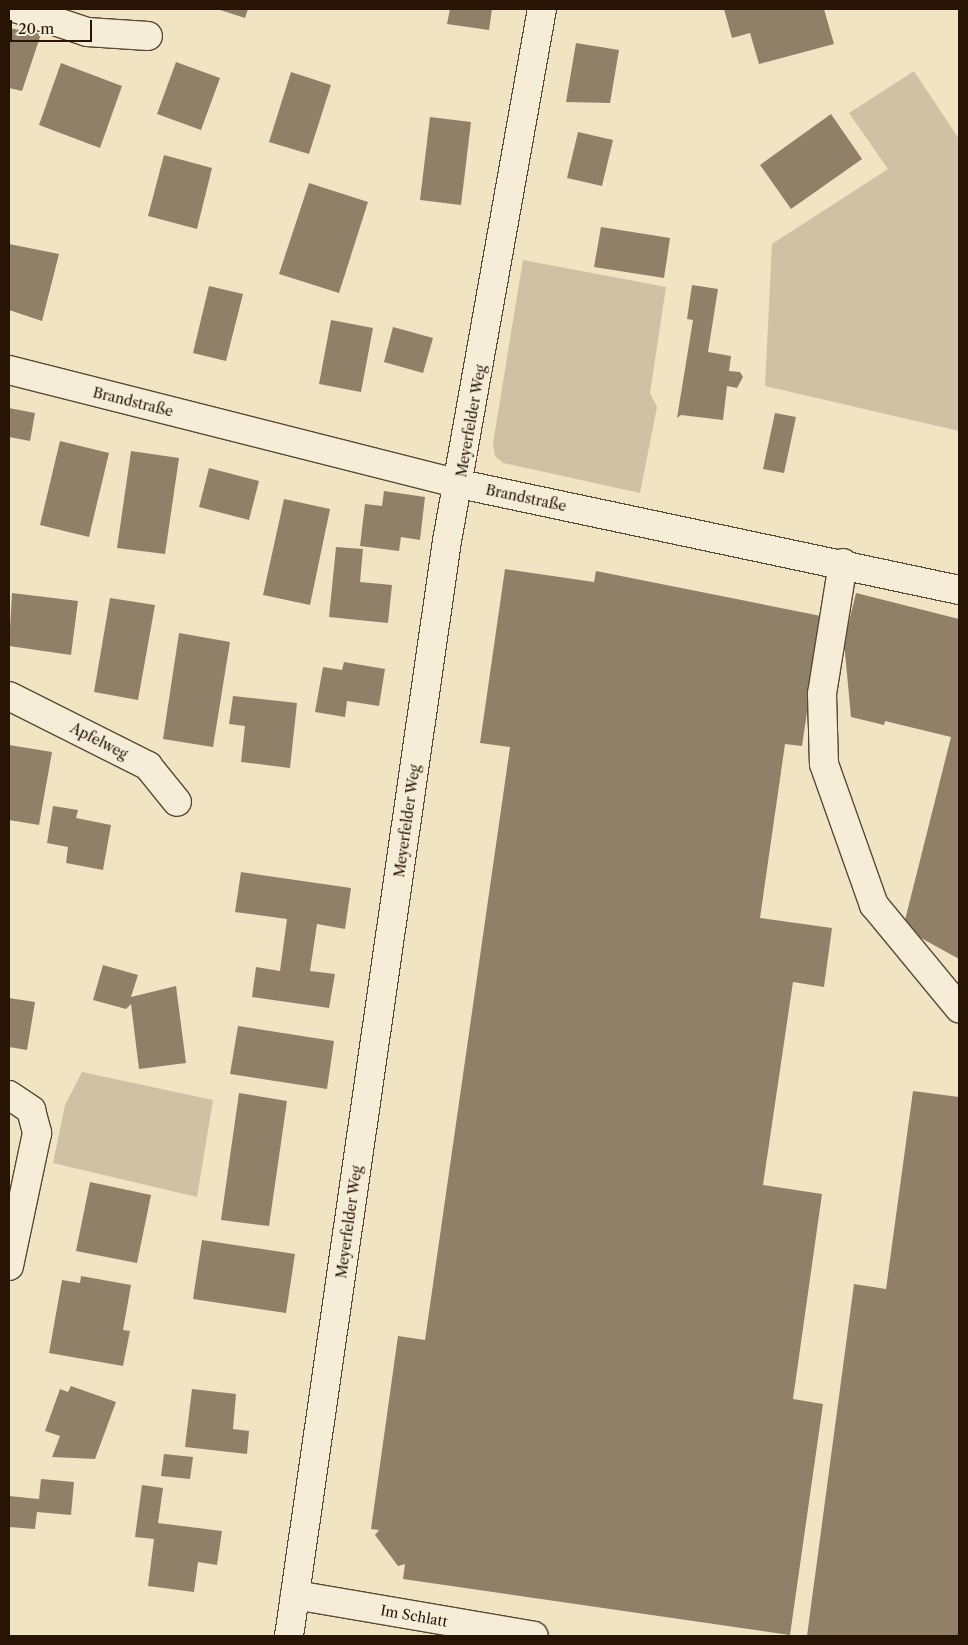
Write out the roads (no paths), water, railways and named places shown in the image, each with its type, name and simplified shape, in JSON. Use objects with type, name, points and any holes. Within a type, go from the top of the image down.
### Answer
[{"type":"street","points":[[18,9],[87,32],[148,36]]},
{"type":"street","name":"Meyerfelder Weg","points":[[289,1636],[446,551],[460,484],[542,9]]},
{"type":"street","name":"Brandstraße","points":[[9,370],[460,484],[843,563],[959,590]]},
{"type":"street","points":[[843,563],[822,694],[824,764],[874,905],[959,1008]]},
{"type":"street","name":"Apfelweg","points":[[9,696],[148,766],[178,802]]},
{"type":"street","points":[[9,1095],[31,1110],[37,1133],[9,1266]]},
{"type":"street","name":"Im Schlatt","points":[[295,1595],[534,1636]]}]
